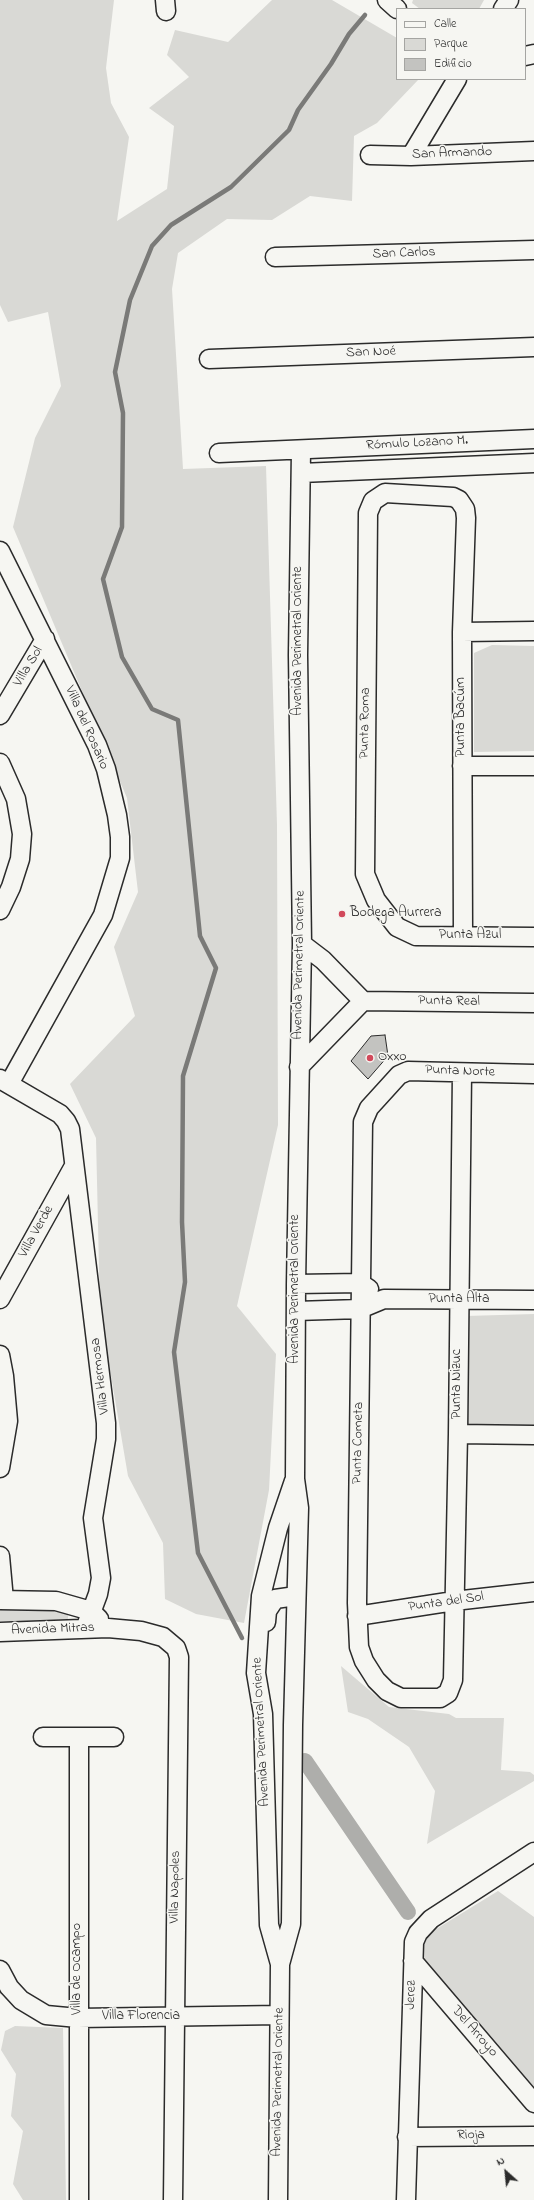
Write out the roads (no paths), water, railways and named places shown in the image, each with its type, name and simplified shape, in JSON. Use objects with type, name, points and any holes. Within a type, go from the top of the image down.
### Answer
[{"type":"street","points":[[387,0],[396,8]]},
{"type":"street","points":[[411,156],[456,80]]},
{"type":"street","name":"San Armando","points":[[370,155],[411,156],[534,151]]},
{"type":"street","name":"San Carlos","points":[[275,257],[534,250]]},
{"type":"street","name":"San Noé","points":[[209,359],[534,347]]},
{"type":"street","name":"Rómulo Lozano M.","points":[[219,453],[534,439]]},
{"type":"street","name":"Avenida Perimetral Oriente","points":[[278,2200],[280,1964],[291,1924],[296,1596],[299,1508],[295,1479],[298,1066],[302,944],[298,655],[301,450]]},
{"type":"street","points":[[301,474],[534,463]]},
{"type":"street","name":"Punta Roma","points":[[406,932],[397,927],[376,900],[365,874],[368,513],[373,501],[385,493],[446,496],[459,500]]},
{"type":"street","name":"Punta Bacúm","points":[[459,500],[464,509],[466,518],[462,632],[463,935]]},
{"type":"street","name":"Villa del Rosario","points":[[0,551],[97,745],[106,769],[117,815],[120,837],[120,858],[103,915],[5,1082]]},
{"type":"street","points":[[462,632],[534,631]]},
{"type":"street","name":"Villa Sol","points":[[0,715],[45,640]]},
{"type":"street","points":[[0,763],[16,799],[22,834],[20,859],[11,887],[0,910]]},
{"type":"street","points":[[462,766],[534,766]]},
{"type":"street","name":"Punta Azul","points":[[406,932],[416,936],[534,936]]},
{"type":"street","points":[[298,1066],[363,1001],[323,960],[302,944]]},
{"type":"street","name":"Punta Real","points":[[363,1001],[534,1003]]},
{"type":"street","name":"Punta Norte","points":[[363,1122],[369,1108],[399,1075],[408,1071],[462,1074],[534,1074]]},
{"type":"street","name":"Punta Nizuc","points":[[448,1693],[453,1680],[458,1434],[458,1301],[462,1074]]},
{"type":"street","name":"Villa Hermosa","points":[[5,1082],[60,1114],[66,1121],[70,1130],[106,1423],[106,1439],[94,1498],[93,1518],[101,1578],[98,1594],[85,1629]]},
{"type":"street","name":"Punta Cometa","points":[[363,1122],[357,1616],[359,1647],[364,1661],[376,1680],[387,1691],[401,1698],[440,1698],[448,1693]]},
{"type":"street","name":"Villa Verde","points":[[0,1299],[74,1166]]},
{"type":"street","points":[[296,1284],[360,1283],[384,1299]]},
{"type":"street","name":"Punta Alta","points":[[296,1311],[360,1308],[384,1299],[458,1301],[534,1300]]},
{"type":"street","points":[[0,1355],[4,1376],[8,1421],[0,1468]]},
{"type":"street","points":[[458,1434],[534,1435]]},
{"type":"street","name":"Avenida Perimetral Oriente","points":[[280,1964],[268,1925],[263,1714],[256,1673],[261,1596],[278,1528],[295,1479]]},
{"type":"street","points":[[0,1556],[2,1600]]},
{"type":"street","name":"Punta del Sol","points":[[357,1616],[454,1601],[534,1592]]},
{"type":"street","points":[[263,1714],[267,1611],[275,1599],[296,1596]]},
{"type":"street","name":"Avenida Mitras","points":[[2,1600],[56,1601],[91,1611],[108,1628]]},
{"type":"street","name":"Avenida Mitras","points":[[0,1632],[108,1628]]},
{"type":"street","name":"Villa Napoles","points":[[108,1628],[141,1631],[163,1637],[176,1648],[179,1658],[173,2200]]},
{"type":"street","points":[[43,1737],[114,1737]]},
{"type":"street","name":"Villa de Ocampo","points":[[79,1738],[79,2200]]},
{"type":"street","name":"Jerez","points":[[406,2200],[414,1942],[423,1926],[534,1852]]},
{"type":"street","name":"Del Arroyo","points":[[413,1961],[534,2104]]},
{"type":"street","name":"Villa Florencia","points":[[0,1970],[12,1991],[29,2007],[46,2015],[78,2018],[279,2015]]},
{"type":"street","name":"Rioja","points":[[407,2137],[534,2136]]},
{"type":"waterway","points":[[242,1638],[198,1553],[174,1352],[185,1282],[182,1222],[183,1076],[216,968],[200,936],[178,720],[152,709],[122,657],[103,579],[122,527],[123,413],[115,372],[130,300],[152,246],[171,225],[231,187],[289,130],[298,110],[331,64],[349,34],[365,15]]},
{"type":"waterway","points":[[305,1761],[408,1912]]},
{"type":"place","name":"Bodega Aurrera","points":[[342,914]]},
{"type":"place","name":"Oxxo","points":[[370,1058]]}]
